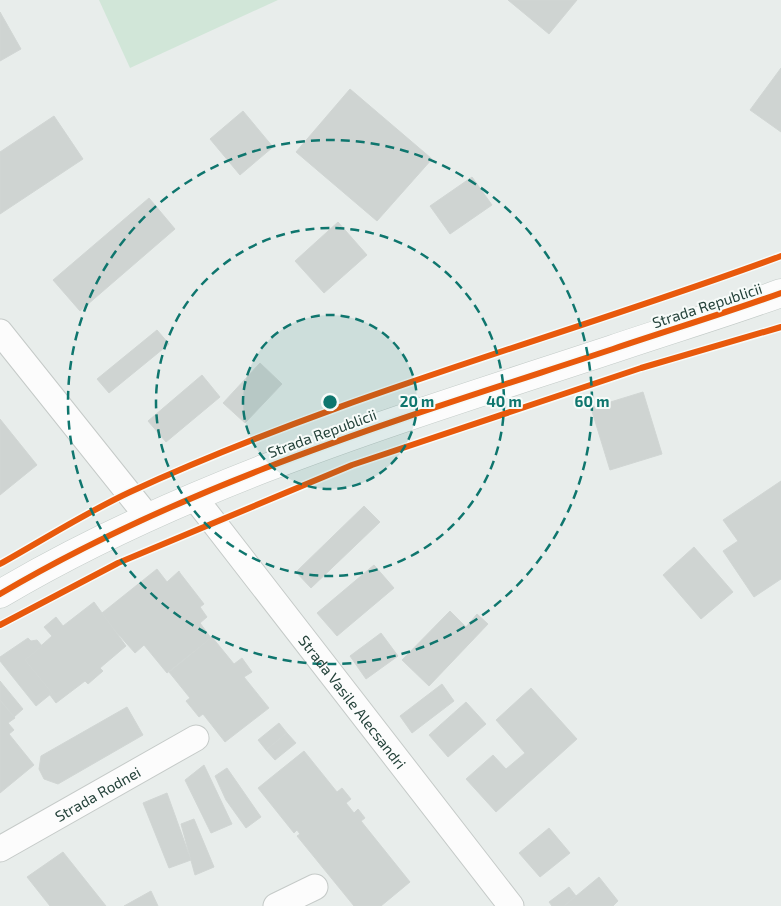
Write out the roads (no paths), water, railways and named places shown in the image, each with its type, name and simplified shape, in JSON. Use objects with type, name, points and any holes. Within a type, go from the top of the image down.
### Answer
[{"type":"main road","name":"Strada Republicii","points":[[0,594],[41,570],[147,516],[271,465],[389,423],[781,293]]},
{"type":"street","points":[[0,332],[147,516]]},
{"type":"street","name":"Strada Vasile Alecsandri","points":[[194,496],[511,906]]},
{"type":"street","name":"Strada Rodnei","points":[[0,849],[196,738]]},
{"type":"street","points":[[276,906],[315,888]]}]
